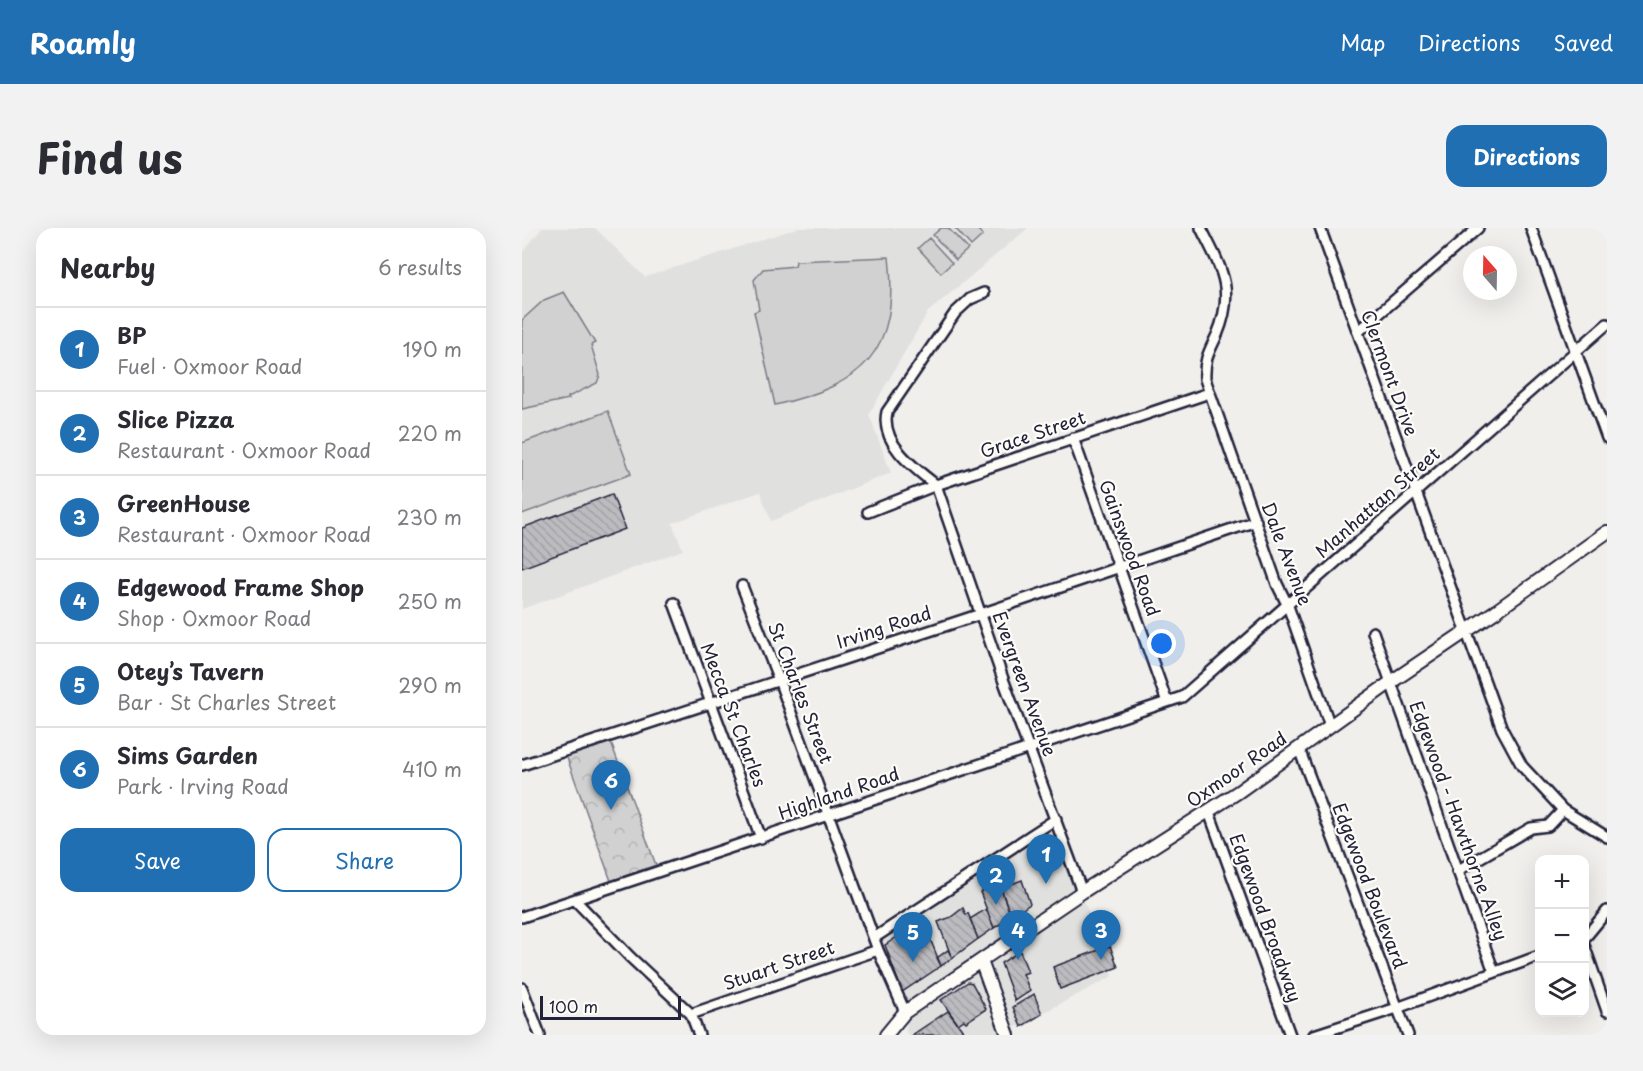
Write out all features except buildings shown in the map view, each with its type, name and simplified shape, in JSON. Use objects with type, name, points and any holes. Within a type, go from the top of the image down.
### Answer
[{"type":"main road","name":"Oxmoor Road","points":[[886,1035],[905,1012],[1082,892],[1209,812],[1607,532]]},
{"type":"main road","points":[[981,961],[1008,1035]]},
{"type":"street","name":"Dale Avenue","points":[[1201,228],[1224,276],[1227,296],[1224,315],[1206,357],[1205,379],[1330,726]]},
{"type":"street","name":"Clermont Drive","points":[[1320,228],[1502,729],[1522,766],[1563,810],[1606,834]]},
{"type":"street","points":[[1359,331],[1478,228]]},
{"type":"street","points":[[1531,228],[1607,438]]},
{"type":"street","points":[[936,485],[914,467],[888,435],[885,424],[887,412],[955,313],[970,299],[984,293]]},
{"type":"street","name":"Manhattan Street","points":[[1167,702],[1182,697],[1288,606],[1345,552],[1607,324]]},
{"type":"street","name":"Grace Street","points":[[868,512],[936,485],[1209,393]]},
{"type":"street","name":"Gainswood Road","points":[[1073,438],[1167,702]]},
{"type":"street","name":"Evergreen Avenue","points":[[936,485],[1028,747],[1082,892]]},
{"type":"street","name":"Irving Road","points":[[522,765],[712,704],[1256,521]]},
{"type":"street","name":"St Charles Street","points":[[742,586],[878,950],[905,1012]]},
{"type":"street","name":"Mecca St Charles","points":[[674,603],[761,838]]},
{"type":"street","name":"Edgewood - Hawthorne Alley","points":[[1373,632],[1494,972]]},
{"type":"street","name":"Highland Road","points":[[522,917],[1167,702]]},
{"type":"street","name":"Edgewood Boulevard","points":[[1299,749],[1408,1035]]},
{"type":"street","points":[[1457,871],[1531,828],[1548,826],[1563,810]]},
{"type":"street","name":"Edgewood Broadway","points":[[1209,812],[1290,1035]]},
{"type":"street","points":[[874,938],[1056,819]]},
{"type":"street","points":[[575,900],[630,957],[691,1014],[699,1035]]},
{"type":"street","points":[[1589,933],[1607,911]]},
{"type":"street","name":"Stuart Street","points":[[691,1014],[878,950]]},
{"type":"street","points":[[1314,1035],[1397,1008],[1535,957]]},
{"type":"street","points":[[1589,959],[1607,1011]]},
{"type":"street","points":[[522,988],[540,1035]]},
{"type":"shaded area","points":[[542,228],[595,228],[645,277],[798,228],[1028,228],[928,312],[869,414],[891,473],[771,521],[760,492],[672,523],[683,550],[522,609],[522,253]]},
{"type":"shaded area","points":[[1054,822],[1113,976],[1001,1035],[908,1035],[906,1031],[908,1014],[877,940]]},
{"type":"green space","points":[[941,228],[948,228],[968,249],[956,260],[933,235]]},
{"type":"green space","points":[[955,228],[976,228],[983,235],[971,246]]},
{"type":"green space","points":[[929,238],[952,263],[941,273],[918,248]]},
{"type":"green space","points":[[889,257],[891,290],[888,317],[881,340],[869,359],[853,374],[831,387],[806,397],[775,405],[754,312],[759,310],[754,280],[763,269],[795,266],[796,261]]},
{"type":"green space","points":[[564,292],[595,343],[591,345],[600,375],[597,383],[568,397],[569,399],[522,409],[522,320],[544,300]]},
{"type":"green space","points":[[608,411],[631,474],[522,514],[522,443]]},
{"type":"green space","points":[[610,740],[656,865],[611,881],[566,755]]},
{"type":"place","name":"Sims Garden","points":[[611,810]]},
{"type":"place","name":"BP","points":[[1046,884]]},
{"type":"place","name":"Slice Pizza","points":[[996,905]]},
{"type":"place","name":"Edgewood Frame Shop","points":[[1018,960]]},
{"type":"place","name":"GreenHouse","points":[[1101,960]]},
{"type":"place","name":"Otey’s Tavern","points":[[913,962]]}]
